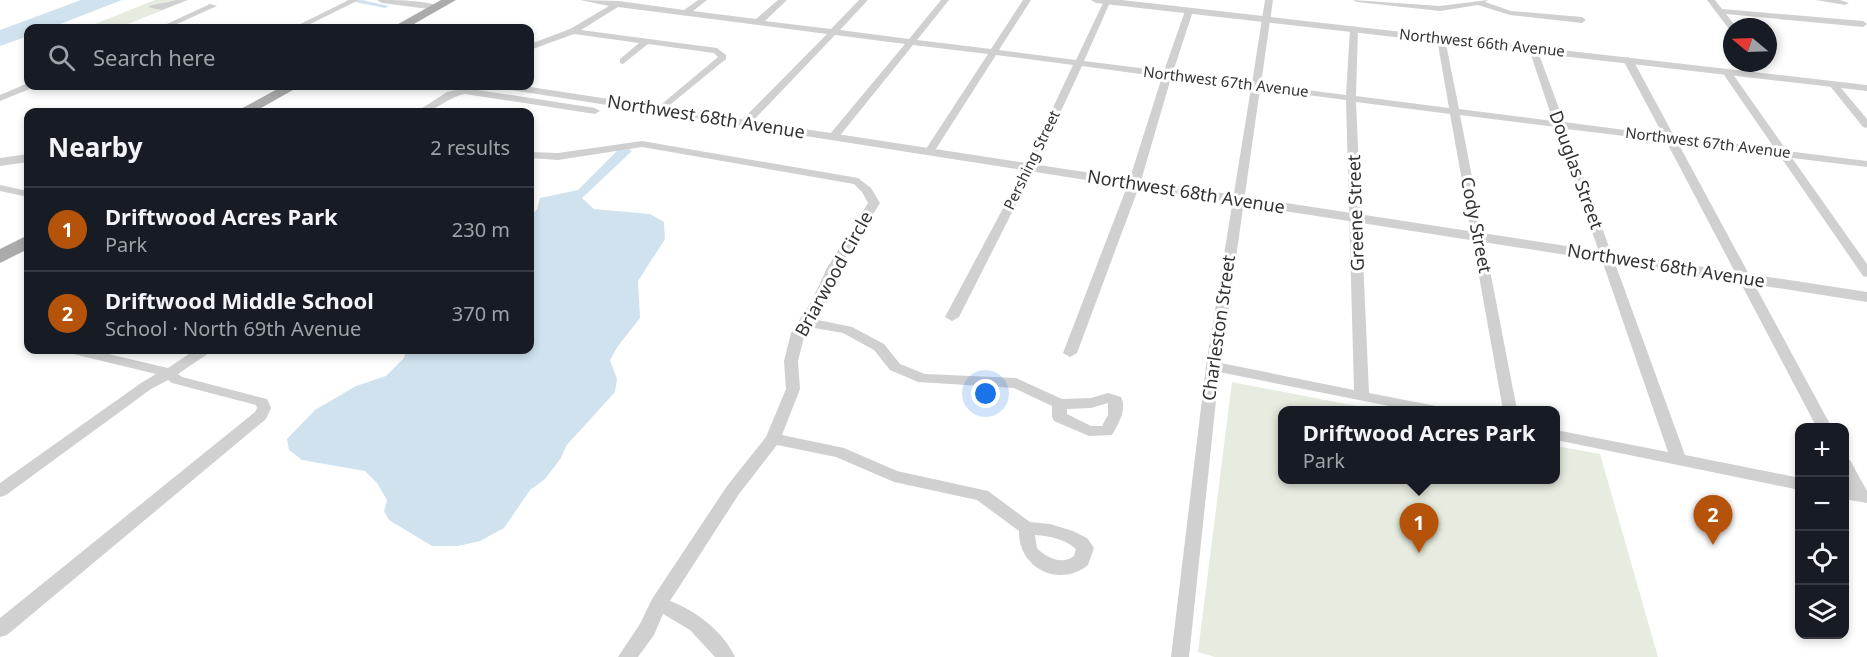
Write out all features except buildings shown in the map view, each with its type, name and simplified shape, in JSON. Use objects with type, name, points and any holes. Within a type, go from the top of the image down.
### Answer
[{"type":"main road","points":[[405,24],[450,0]]},
{"type":"main road","points":[[420,24],[465,0]]},
{"type":"main road","points":[[251,108],[285,90]]},
{"type":"main road","points":[[268,108],[301,90]]},
{"type":"main road","points":[[0,245],[24,232]]},
{"type":"main road","points":[[0,257],[24,243]]},
{"type":"street","points":[[152,7],[162,8],[183,0]]},
{"type":"street","points":[[304,24],[355,0]]},
{"type":"street","points":[[382,0],[436,7]]},
{"type":"street","name":"Northwest 67th Avenue","points":[[584,0],[620,2],[686,13],[1867,164]]},
{"type":"street","points":[[686,13],[703,0]]},
{"type":"street","points":[[758,22],[783,0]]},
{"type":"street","points":[[745,123],[864,0]]},
{"type":"street","points":[[834,136],[945,0]]},
{"type":"street","points":[[929,152],[1027,0]]},
{"type":"street","name":"Northwest 66th Avenue","points":[[1096,0],[1723,71]]},
{"type":"street","name":"Charleston Street","points":[[1182,656],[1213,366],[1269,0]]},
{"type":"street","points":[[1357,0],[1439,7],[1482,1],[1510,14],[1582,20]]},
{"type":"street","points":[[1711,0],[1725,18]]},
{"type":"street","points":[[1820,0],[1845,3]]},
{"type":"street","name":"Pershing Street","points":[[952,317],[1030,167],[1108,1]]},
{"type":"street","points":[[534,46],[573,31],[620,2]]},
{"type":"street","points":[[171,24],[213,6]]},
{"type":"street","points":[[1070,353],[1134,184],[1189,11]]},
{"type":"street","points":[[1720,11],[1863,24]]},
{"type":"street","name":"Greene Street","points":[[1354,29],[1351,98],[1362,397]]},
{"type":"street","points":[[573,31],[717,51],[723,57],[660,110]]},
{"type":"street","name":"Cody Street","points":[[1441,39],[1509,406]]},
{"type":"street","points":[[623,61],[645,42]]},
{"type":"street","name":"Douglas Street","points":[[1533,49],[1679,461]]},
{"type":"street","points":[[1628,60],[1822,423]]},
{"type":"street","points":[[1728,72],[1867,273]]},
{"type":"street","name":"Northwest 66th Avenue","points":[[1728,72],[1867,88]]},
{"type":"street","points":[[1833,84],[1867,125]]},
{"type":"street","points":[[0,98],[24,88]]},
{"type":"street","name":"Northwest 68th Avenue","points":[[531,90],[1867,297]]},
{"type":"street","points":[[429,108],[457,92],[465,91],[595,111]]},
{"type":"street","points":[[533,108],[541,103]]},
{"type":"street","name":"Briarwood Circle","points":[[534,155],[567,157],[619,145],[642,144],[858,181],[867,190],[874,203],[833,268],[818,302],[798,333],[791,360],[793,389],[773,439],[733,490],[658,604],[646,629],[627,657]]},
{"type":"street","points":[[0,162],[24,159]]},
{"type":"street","points":[[3,191],[24,194]]},
{"type":"street","points":[[806,322],[847,330],[879,347],[896,367],[923,378],[1016,383],[1060,404]]},
{"type":"street","points":[[0,629],[255,420],[264,408],[262,402],[177,380],[167,372],[91,354]]},
{"type":"street","points":[[0,491],[167,372],[183,365],[198,354]]},
{"type":"street","points":[[1213,366],[1406,406]]},
{"type":"street","points":[[1560,436],[1795,483]]},
{"type":"street","points":[[773,439],[839,452],[894,476],[982,495],[1027,528]]},
{"type":"street","points":[[1849,471],[1864,496]]},
{"type":"street","points":[[1849,494],[1864,496]]},
{"type":"street","points":[[658,604],[680,611],[713,641],[726,657]]},
{"type":"shaded area","points":[[155,0],[188,0],[128,24],[95,24]]},
{"type":"shaded area","points":[[1232,382],[1356,406],[1278,406],[1278,484],[1560,484],[1560,447],[1600,454],[1658,657],[1215,657],[1198,652]]},
{"type":"water","points":[[81,0],[122,0],[60,24],[24,24],[24,37],[0,46],[0,30]]},
{"type":"water","points":[[618,150],[632,151],[582,198],[594,209],[650,214],[664,222],[665,239],[638,281],[640,318],[610,360],[617,379],[615,392],[566,446],[561,458],[545,479],[530,490],[504,528],[480,541],[458,546],[432,546],[389,520],[384,511],[387,500],[377,483],[365,471],[302,460],[289,450],[287,439],[315,410],[356,386],[386,376],[404,358],[405,354],[534,354],[534,213],[540,198],[578,190]]},
{"type":"waterway","points":[[349,0],[385,6]]},
{"type":"place","name":"Driftwood Middle School","points":[[1713,545]]},
{"type":"place","name":"Driftwood Acres Park","points":[[1419,553]]}]
